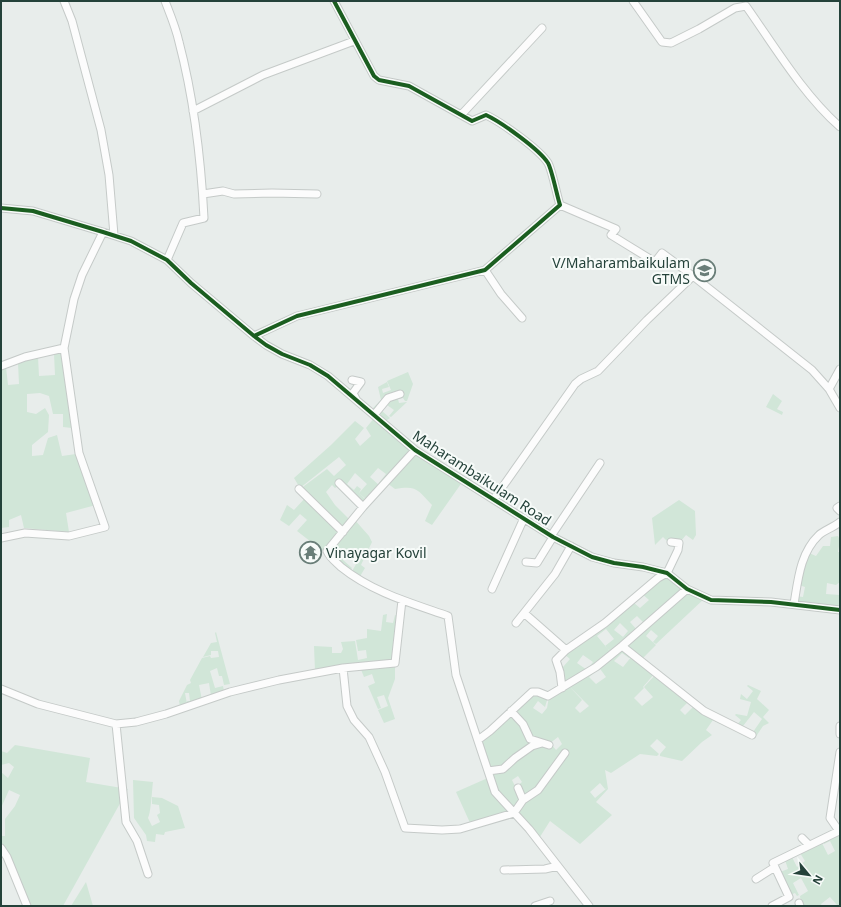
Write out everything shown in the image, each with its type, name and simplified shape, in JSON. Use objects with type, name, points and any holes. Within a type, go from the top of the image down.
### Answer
[{"type":"street","points":[[64,1],[72,21],[101,130],[109,175],[114,235]]},
{"type":"street","points":[[165,1],[179,41],[193,111],[203,194],[204,218],[183,223],[167,260]]},
{"type":"street","points":[[334,1],[374,76],[379,80],[409,86],[472,121],[486,115],[494,119],[536,150],[548,164],[560,205]]},
{"type":"street","points":[[633,1],[662,42],[671,43],[735,8],[746,6],[824,113],[840,127]]},
{"type":"street","points":[[461,115],[542,28]]},
{"type":"street","points":[[193,111],[263,75],[354,41]]},
{"type":"street","points":[[203,194],[223,191],[234,194],[316,194]]},
{"type":"street","points":[[254,336],[297,316],[485,270],[560,205]]},
{"type":"street","points":[[560,205],[616,229],[611,235],[655,262],[662,253],[694,276],[812,370],[829,389],[840,408]]},
{"type":"street","name":"Maharambaikulam Road","points":[[1,208],[33,211],[114,235],[131,241],[167,260],[191,283],[266,345],[282,354],[316,368],[328,376],[420,451],[552,536],[592,557],[667,573],[687,589],[711,600],[771,602],[840,610]]},
{"type":"street","points":[[1,538],[26,533],[69,536],[105,527],[79,453],[64,348],[74,299],[82,275],[103,232]]},
{"type":"street","points":[[485,270],[501,294],[522,318]]},
{"type":"street","points":[[494,499],[575,384],[598,371],[647,320],[694,276]]},
{"type":"street","points":[[1,366],[25,357],[64,348]]},
{"type":"street","points":[[829,389],[840,369]]},
{"type":"street","points":[[352,380],[361,382],[353,393],[357,401]]},
{"type":"street","points":[[374,415],[388,398],[400,394]]},
{"type":"street","points":[[420,451],[364,507],[327,551],[329,556],[355,578],[402,600],[448,616],[456,674],[495,792],[529,829],[589,906]]},
{"type":"street","points":[[526,562],[537,563],[552,536],[600,463]]},
{"type":"street","points":[[339,484],[364,507]]},
{"type":"street","points":[[299,489],[343,532]]},
{"type":"street","points":[[840,506],[837,508],[840,511]]},
{"type":"street","points":[[492,589],[524,518]]},
{"type":"street","points":[[794,604],[800,567],[808,550],[820,534],[840,522]]},
{"type":"street","points":[[562,688],[560,672],[556,660],[566,650],[605,623],[658,578],[667,573],[678,550],[679,543],[671,542]]},
{"type":"street","points":[[516,623],[555,574],[571,546]]},
{"type":"street","points":[[478,740],[490,731],[532,692],[538,692],[548,696],[596,667],[687,589]]},
{"type":"street","points":[[1,688],[38,704],[116,724],[136,722],[166,714],[230,692],[279,680],[343,668],[395,663],[402,600]]},
{"type":"street","points":[[524,613],[566,650]]},
{"type":"street","points":[[622,646],[704,711],[752,735]]},
{"type":"street","points":[[343,668],[347,706],[354,720],[369,737],[385,772],[405,828],[442,830],[460,829],[514,813],[523,800],[538,790],[565,753]]},
{"type":"street","points":[[488,771],[503,769],[532,746],[546,744],[530,739],[523,724],[511,711]]},
{"type":"street","points":[[116,724],[126,822],[137,841],[148,874]]},
{"type":"street","points":[[840,726],[840,734]]},
{"type":"street","points":[[772,906],[789,896],[773,863],[839,831],[830,818],[840,752]]},
{"type":"street","points":[[518,788],[523,800]]},
{"type":"street","points":[[802,838],[809,845]]},
{"type":"street","points":[[1,848],[7,857],[27,906]]},
{"type":"street","points":[[504,870],[545,869],[558,866]]},
{"type":"street","points":[[756,879],[775,866]]},
{"type":"street","points":[[535,906],[550,900]]},
{"type":"green space","points":[[62,352],[72,428],[63,427],[63,414],[53,414],[49,396],[40,393],[27,394],[27,412],[36,414],[45,408],[49,415],[48,432],[32,445],[32,456],[43,455],[48,438],[57,435],[62,456],[76,454],[96,505],[66,513],[69,532],[24,528],[21,515],[9,520],[9,527],[1,528],[1,369],[6,367],[8,385],[19,384],[18,363],[38,357],[39,376],[55,375],[54,354]]},
{"type":"green space","points":[[408,372],[413,384],[407,401],[403,398],[398,399],[399,403],[407,402],[391,417],[389,416],[394,410],[387,405],[382,411],[390,418],[384,422],[375,414],[387,397],[374,414],[370,411],[381,400],[378,387],[387,382],[389,387],[382,389],[383,393],[391,390],[387,381]]},
{"type":"green space","points":[[773,394],[782,401],[777,409],[783,412],[782,415],[766,407]]},
{"type":"green space","points":[[375,417],[414,450],[381,485],[379,483],[386,474],[378,468],[370,477],[380,486],[368,501],[359,493],[367,501],[363,506],[338,486],[335,488],[332,485],[326,492],[335,505],[350,520],[342,530],[300,489],[327,469],[334,476],[346,465],[339,457],[300,488],[294,478],[355,421],[364,428],[355,439],[360,446],[371,436],[366,428]],"holes":[[[355,473],[367,484],[359,493],[361,489],[357,486],[354,490],[347,484]]]},
{"type":"green space","points":[[415,451],[463,481],[432,525],[425,521],[432,505],[420,492],[413,488],[395,489],[387,483]]},
{"type":"green space","points":[[306,497],[341,532],[324,552],[297,531],[307,520],[300,514],[289,526],[280,520],[287,505],[294,510]]},
{"type":"green space","points":[[679,500],[695,511],[696,535],[693,540],[686,535],[681,541],[668,542],[663,537],[655,545],[652,518]]},
{"type":"green space","points":[[354,519],[369,536],[372,542],[361,565],[365,568],[359,578],[351,573],[359,559],[357,558],[358,554],[352,552],[351,554],[348,553],[343,560],[352,568],[349,572],[328,551]]},
{"type":"green space","points":[[838,536],[840,540],[838,552],[840,552],[840,582],[836,585],[827,583],[826,594],[840,595],[840,608],[795,603],[796,596],[803,597],[805,587],[799,585],[809,553],[816,556],[823,546],[830,546],[831,537]]},
{"type":"green space","points":[[667,574],[685,589],[638,630],[637,628],[643,622],[637,616],[630,622],[637,630],[627,639],[623,637],[627,640],[612,653],[607,648],[612,654],[563,687],[559,664],[563,667],[570,659],[564,654],[642,595],[634,603],[640,608],[649,600],[641,593]],"holes":[[[620,623],[628,631],[623,637],[614,630]],[[606,629],[614,639],[605,646],[597,636]],[[583,655],[593,662],[587,670],[577,663]]]},
{"type":"green space","points":[[687,590],[705,598],[656,644],[653,642],[658,636],[651,630],[646,636],[656,645],[641,660],[623,647],[675,600],[678,602],[676,600]]},
{"type":"green space","points":[[387,614],[386,622],[393,623],[395,615],[398,616],[394,661],[315,671],[314,646],[332,647],[332,653],[341,653],[343,649],[341,642],[355,641],[358,660],[367,658],[366,650],[358,651],[356,640],[367,638],[367,629],[381,631],[383,615]]},
{"type":"green space","points":[[216,632],[230,684],[224,685],[222,676],[219,676],[217,668],[210,671],[215,688],[223,686],[224,691],[211,696],[209,683],[199,685],[202,700],[188,704],[187,701],[190,701],[189,693],[185,693],[187,704],[180,706],[179,701],[187,685],[191,683],[190,680],[202,658],[210,656],[211,658],[219,657],[218,651],[211,651],[211,655],[203,657],[211,643],[217,642]]},
{"type":"green space","points":[[620,649],[631,655],[629,658],[622,653],[614,661],[623,667],[632,656],[655,673],[643,687],[644,688],[634,698],[642,706],[653,697],[644,687],[656,674],[689,701],[680,710],[685,715],[695,705],[721,721],[720,724],[713,720],[706,730],[712,735],[702,742],[682,761],[660,756],[666,747],[657,739],[650,746],[659,754],[657,756],[640,754],[611,773],[605,770],[608,789],[596,802],[612,815],[580,844],[550,821],[538,840],[515,813],[537,789],[523,799],[516,787],[522,782],[518,776],[512,780],[522,800],[513,812],[500,798],[490,772],[503,769],[489,770],[479,740],[511,713],[530,740],[546,743],[531,738],[512,711],[532,693],[548,697],[545,707],[538,701],[533,708],[542,714],[547,708],[549,697],[568,685],[597,667],[599,669],[589,677],[596,684],[606,677],[598,666]],"holes":[[[568,685],[589,706],[580,713],[575,708],[582,700]],[[558,737],[562,744],[556,750],[551,744],[549,744]],[[600,783],[605,789],[607,788],[595,798],[590,792]]]},
{"type":"green space","points":[[395,664],[395,679],[388,698],[395,719],[384,723],[378,710],[388,706],[384,695],[377,697],[381,708],[378,709],[368,686],[375,683],[372,674],[364,677],[360,667]]},
{"type":"green space","points":[[748,685],[761,691],[757,699],[769,710],[763,717],[769,723],[763,726],[755,738],[752,737],[753,732],[762,719],[754,712],[743,726],[751,732],[736,726],[741,720],[735,715],[736,714],[747,716],[751,702],[740,699],[741,694],[747,699],[753,691],[747,686]]},
{"type":"green space","points":[[15,745],[90,758],[86,782],[128,789],[63,906],[30,906],[9,856],[1,844],[1,836],[5,836],[5,819],[15,806],[20,795],[9,790],[1,808],[1,772],[8,778],[14,767],[9,763],[1,765],[1,751],[7,753]]},
{"type":"green space","points":[[490,777],[512,812],[471,825],[456,792]]},
{"type":"green space","points":[[133,780],[153,782],[151,806],[148,818],[152,826],[160,822],[157,815],[160,813],[159,805],[152,804],[152,797],[162,798],[178,806],[185,828],[165,832],[164,835],[156,834],[155,842],[147,841],[146,835],[134,818]]},
{"type":"green space","points":[[840,832],[840,906],[836,906],[837,905],[830,897],[821,904],[822,906],[801,906],[800,896],[808,891],[801,878],[793,883],[799,895],[797,896],[795,893],[790,895],[780,872],[788,869],[785,860],[791,855],[797,867],[805,861],[800,853],[821,841],[828,855],[835,851],[830,841],[824,844],[822,841]]},
{"type":"green space","points":[[86,882],[93,906],[71,906]]},
{"type":"cycle path","points":[[254,336],[297,316],[485,270],[560,205],[548,163],[537,151],[493,118],[486,115],[472,121],[409,86],[379,80],[374,76],[334,1]]},
{"type":"cycle path","points":[[1,208],[33,211],[103,232],[131,241],[167,260],[191,283],[254,336],[282,354],[310,365],[328,376],[415,450],[553,537],[592,557],[614,563],[643,567],[667,573],[687,589],[711,600],[771,602],[840,610]]},
{"type":"place","name":"V/Maharambaikulam GTMS","points":[[705,271]]},
{"type":"place","name":"Vinayagar Kovil","points":[[310,553]]}]
